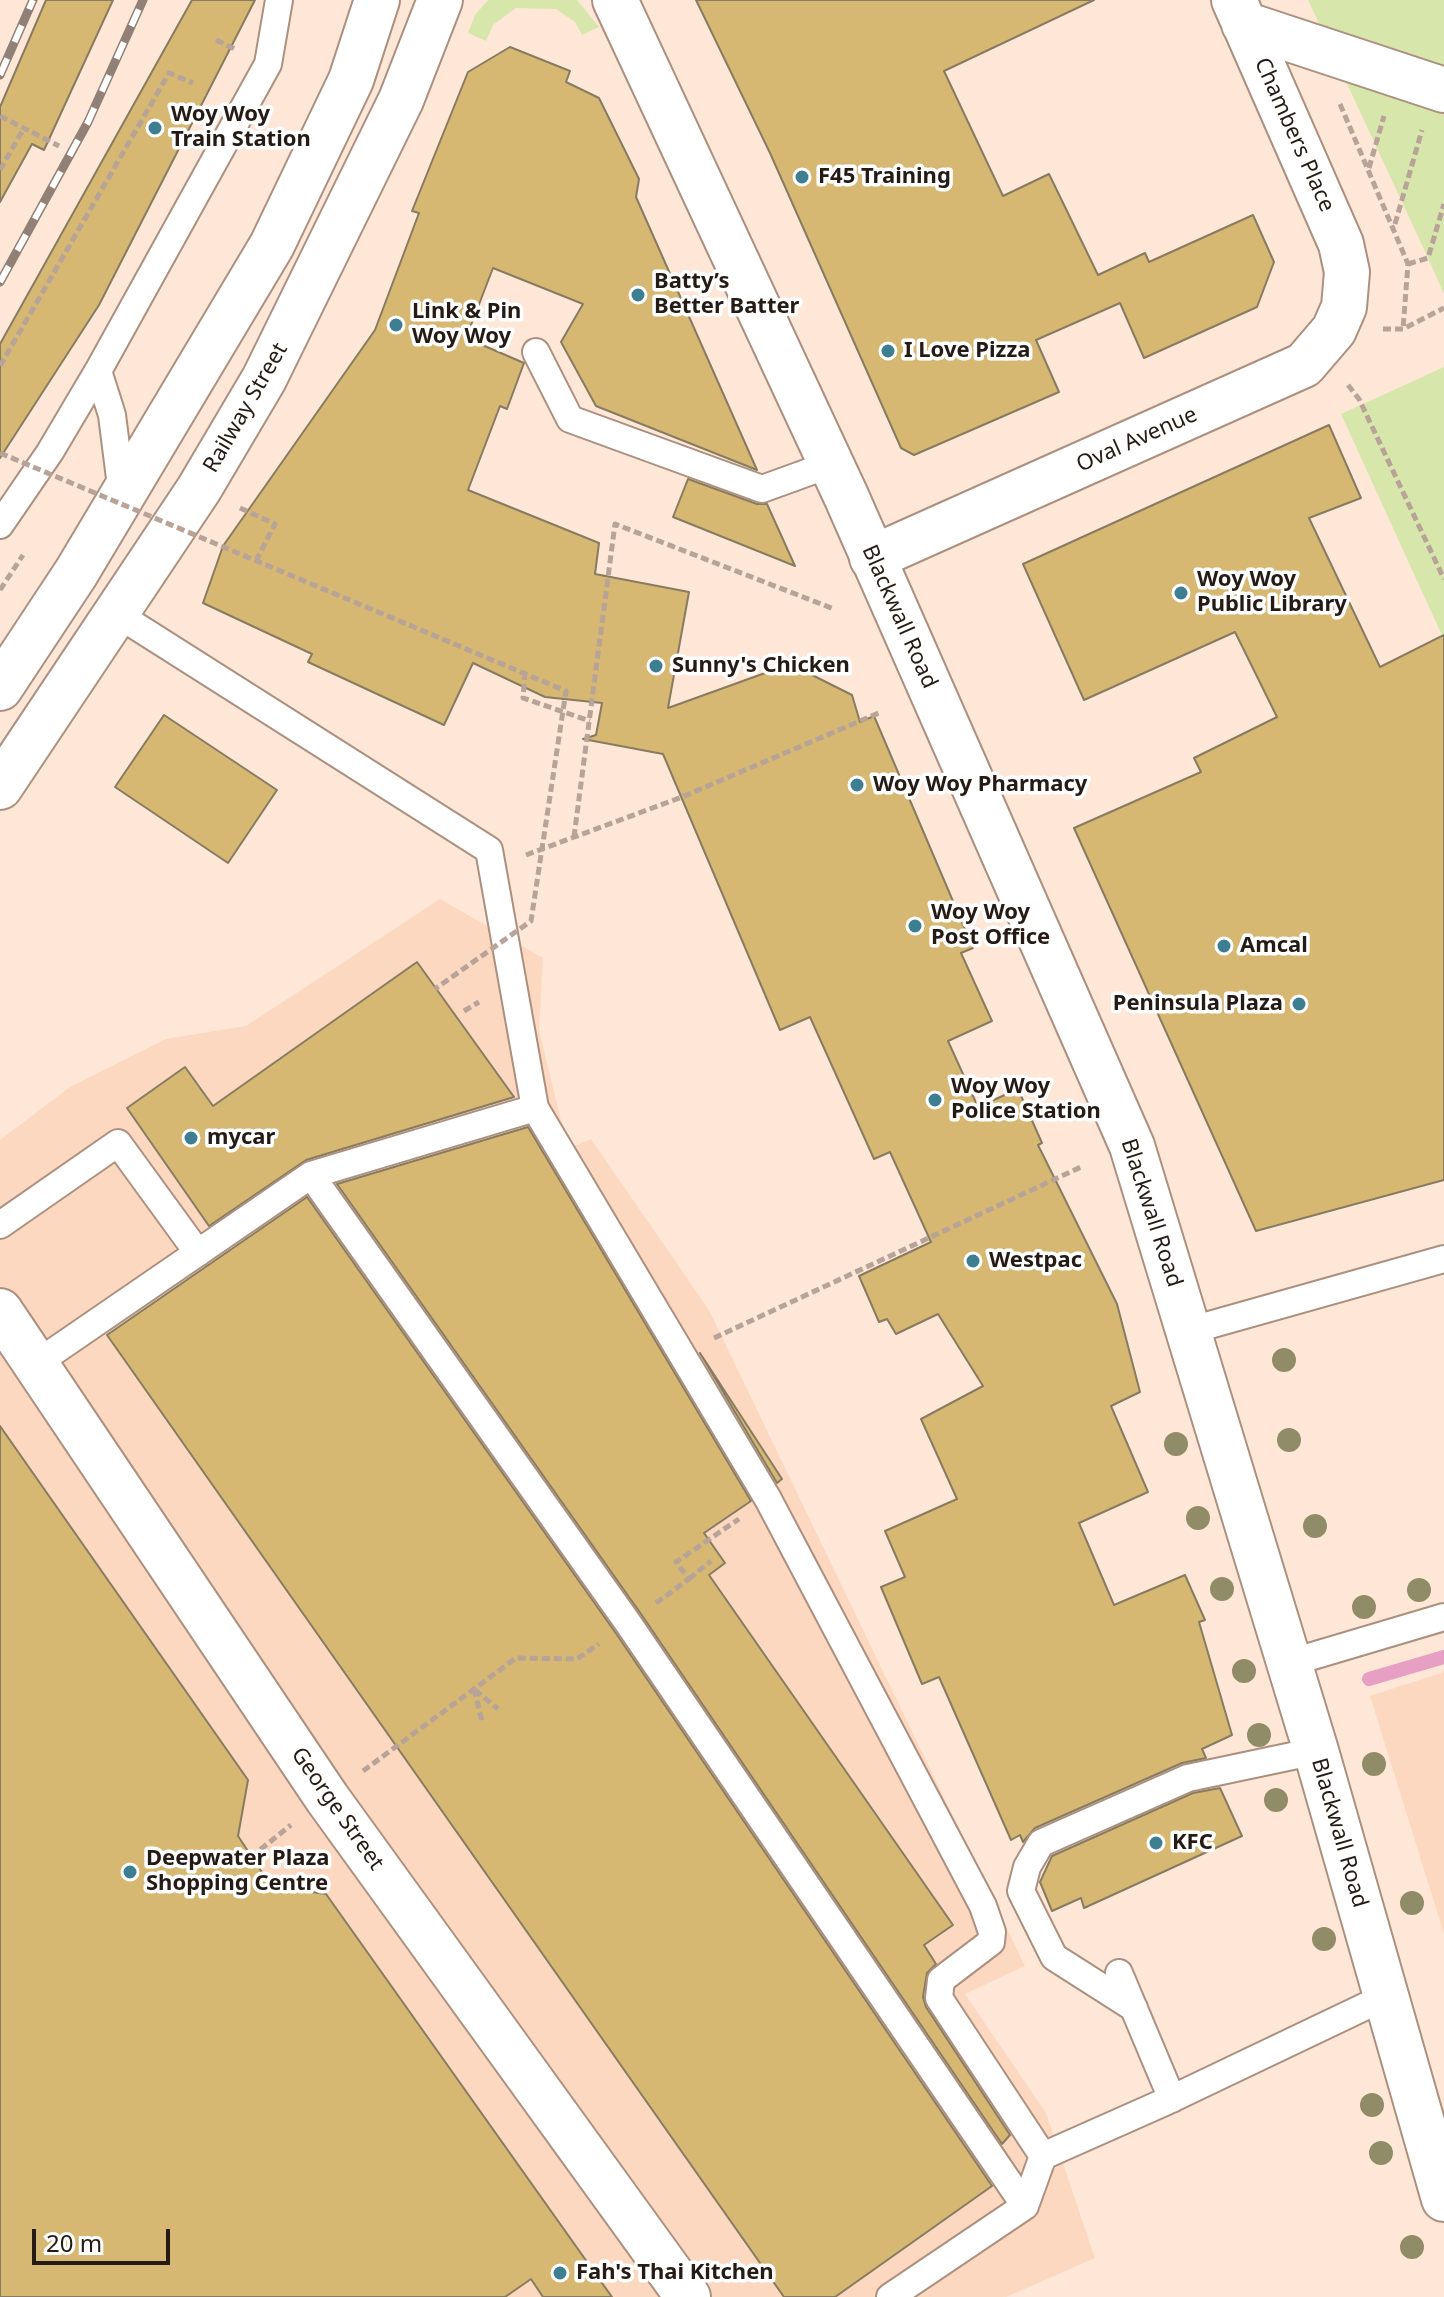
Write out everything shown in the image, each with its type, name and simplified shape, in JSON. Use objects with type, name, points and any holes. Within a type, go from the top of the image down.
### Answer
[{"type":"street","points":[[0,688],[122,494],[272,245],[351,80],[377,0]]},
{"type":"street","name":"Blackwall Road","points":[[619,3],[831,464],[1132,1146],[1316,1751],[1444,2199]]},
{"type":"street","name":"Railway Street","points":[[0,787],[199,489],[271,366],[401,100],[442,4]]},
{"type":"street","points":[[1239,12],[1315,47],[1439,89]]},
{"type":"street","name":"Chambers Place","points":[[1239,12],[1329,209],[1347,272],[1344,307],[1328,339]]},
{"type":"street","name":"Oval Avenue","points":[[872,558],[1304,365],[1328,339]]},
{"type":"street","name":"George Street","points":[[0,1311],[327,1798],[688,2297]]},
{"type":"lane","points":[[0,525],[50,452],[98,371],[268,64],[279,0]]},
{"type":"lane","points":[[536,352],[570,419],[762,489],[831,464]]},
{"type":"lane","points":[[98,371],[112,415],[122,494]]},
{"type":"lane","points":[[117,614],[489,850],[535,1108],[685,1354],[768,1499],[989,1920],[991,1942],[941,1980],[939,1998],[1043,2156]]},
{"type":"lane","points":[[37,1363],[311,1175],[535,1108]]},
{"type":"lane","points":[[0,1225],[118,1143],[198,1253]]},
{"type":"lane","points":[[311,1175],[628,1623],[1025,2206]]},
{"type":"lane","points":[[1188,1331],[1444,1259]]},
{"type":"lane","points":[[1289,1663],[1444,1617]]},
{"type":"lane","points":[[1134,2008],[1054,1957],[1021,1891],[1027,1867],[1041,1843],[1188,1778],[1316,1751]]},
{"type":"lane","points":[[1119,1973],[1172,2099]]},
{"type":"lane","points":[[890,2297],[1025,2206],[1043,2156],[1172,2099],[1385,1997]]},
{"type":"path","points":[[1315,47],[1394,225],[1408,264],[1403,329]]},
{"type":"path","points":[[0,366],[169,73],[193,83]]},
{"type":"path","points":[[1394,225],[1439,89]]},
{"type":"path","points":[[0,116],[59,146]]},
{"type":"path","points":[[0,170],[24,128]]},
{"type":"path","points":[[1408,264],[1428,258],[1444,204]]},
{"type":"path","points":[[1444,308],[1403,329],[1328,339],[1444,579]]},
{"type":"path","points":[[0,453],[566,691],[531,921],[435,989]]},
{"type":"path","points":[[239,508],[275,524],[257,559]]},
{"type":"path","points":[[574,837],[615,524],[834,609]]},
{"type":"path","points":[[525,672],[523,698],[590,721]]},
{"type":"path","points":[[493,868],[682,797],[881,712]]},
{"type":"path","points":[[685,1354],[730,1329],[1081,1167]]},
{"type":"path","points":[[689,1579],[676,1562],[768,1499]]},
{"type":"path","points":[[251,1857],[516,1658],[577,1659],[711,1561]]},
{"type":"path","points":[[474,1689],[498,1709]]},
{"type":"path","points":[[474,1689],[482,1721]]},
{"type":"shaded area","points":[[440,899],[543,958],[539,1030],[568,1149],[591,1139],[709,1310],[1025,1966],[965,1994],[1046,2113],[1095,2258],[1006,2297],[0,2297],[0,1140],[70,1087],[166,1039],[246,1026]]},
{"type":"shaded area","points":[[1444,1672],[1444,1934],[1370,1696]]},
{"type":"green space","points":[[488,0],[577,0],[599,27],[582,35],[575,22],[556,9],[516,8],[493,25],[486,41],[468,33],[475,15]]},
{"type":"green space","points":[[1308,0],[1444,0],[1444,294],[1428,258]]},
{"type":"green space","points":[[1444,367],[1444,640],[1341,414]]},
{"type":"building","points":[[46,0],[113,0],[44,150],[32,144],[0,202],[0,107]]},
{"type":"building","name":"Woy Woy Train Station","points":[[192,0],[255,0],[99,305],[0,458],[0,344]]},
{"type":"building","points":[[696,0],[1094,0],[944,71],[1003,196],[1049,174],[1098,275],[1145,253],[1149,262],[1253,215],[1274,262],[1257,307],[1144,358],[1120,303],[1036,340],[1059,392],[914,455],[901,448],[770,153]]},
{"type":"building","points":[[510,47],[570,71],[566,82],[599,98],[639,179],[636,197],[757,470],[596,406],[561,342],[583,304],[493,268],[466,338],[524,363],[507,409],[500,406],[468,490],[599,543],[595,574],[689,592],[668,708],[790,664],[852,695],[860,722],[874,716],[973,948],[961,953],[992,1021],[948,1041],[978,1107],[1018,1089],[1042,1143],[1038,1145],[1117,1304],[1140,1392],[1111,1406],[1148,1492],[1079,1523],[1114,1605],[1185,1575],[1205,1620],[1199,1622],[1232,1735],[1202,1749],[1206,1758],[1182,1763],[1035,1828],[1023,1842],[1020,1835],[1011,1840],[939,1677],[922,1684],[881,1587],[905,1577],[885,1531],[957,1499],[921,1419],[983,1386],[938,1314],[896,1334],[887,1319],[879,1322],[859,1276],[931,1242],[890,1152],[874,1159],[810,1017],[780,1030],[663,754],[583,739],[596,735],[602,703],[545,697],[473,663],[444,725],[308,662],[312,654],[203,603],[223,546],[375,330],[419,213],[412,211],[468,72]]},
{"type":"building","name":"Peninsula Plaza","points":[[1329,425],[1361,498],[1309,518],[1380,667],[1444,635],[1444,1180],[1256,1231],[1074,828],[1201,772],[1194,758],[1277,717],[1235,632],[1084,700],[1023,564]]},
{"type":"building","points":[[688,479],[757,504],[767,504],[795,566],[673,517]]},
{"type":"building","points":[[164,715],[277,790],[228,863],[115,787]]},
{"type":"building","points":[[417,962],[514,1097],[306,1160],[209,1226],[127,1108],[185,1067],[213,1106]]},
{"type":"building","points":[[528,1127],[751,1501],[704,1533],[725,1563],[709,1575],[953,1925],[924,1945],[936,1964],[927,1973],[923,1997],[926,2007],[1010,2135],[1002,2144],[641,1614],[337,1184]]},
{"type":"building","points":[[307,1197],[615,1632],[992,2186],[835,2297],[784,2297],[107,1335]]},
{"type":"building","points":[[700,1353],[782,1479],[777,1483]]},
{"type":"building","name":"Deepwater Plaza Shopping Centre","points":[[0,1426],[248,1780],[238,1836],[271,1886],[326,1894],[612,2297],[543,2297],[531,2279],[505,2297],[0,2297]]},
{"type":"building","name":"KFC","points":[[1220,1788],[1242,1836],[1084,1908],[1081,1898],[1052,1911],[1040,1882],[1052,1856],[1193,1793]]},
{"type":"waterway","points":[[1369,1679],[1444,1657]]},
{"type":"railway","points":[[0,75],[33,0]]},
{"type":"railway","points":[[0,282],[88,122],[143,0]]},
{"type":"place","name":"Woy Woy Train Station","points":[[155,128]]},
{"type":"place","name":"F45 Training","points":[[802,177]]},
{"type":"place","name":"Batty’s Better Batter","points":[[638,295]]},
{"type":"place","name":"Link & Pin Woy Woy","points":[[396,325]]},
{"type":"place","name":"I Love Pizza","points":[[888,351]]},
{"type":"place","name":"Woy Woy Public Library","points":[[1181,593]]},
{"type":"place","name":"Sunny's Chicken","points":[[656,666]]},
{"type":"place","name":"Woy Woy Pharmacy","points":[[857,785]]},
{"type":"place","name":"Woy Woy Post Office","points":[[915,926]]},
{"type":"place","name":"Amcal","points":[[1224,946]]},
{"type":"place","name":"Peninsula Plaza","points":[[1299,1004]]},
{"type":"place","name":"Woy Woy Police Station","points":[[935,1100]]},
{"type":"place","name":"mycar","points":[[191,1138]]},
{"type":"place","name":"Westpac","points":[[973,1261]]},
{"type":"place","name":"KFC","points":[[1156,1843]]},
{"type":"place","name":"Deepwater Plaza Shopping Centre","points":[[130,1872]]},
{"type":"place","name":"Fah's Thai Kitchen","points":[[560,2273]]}]
